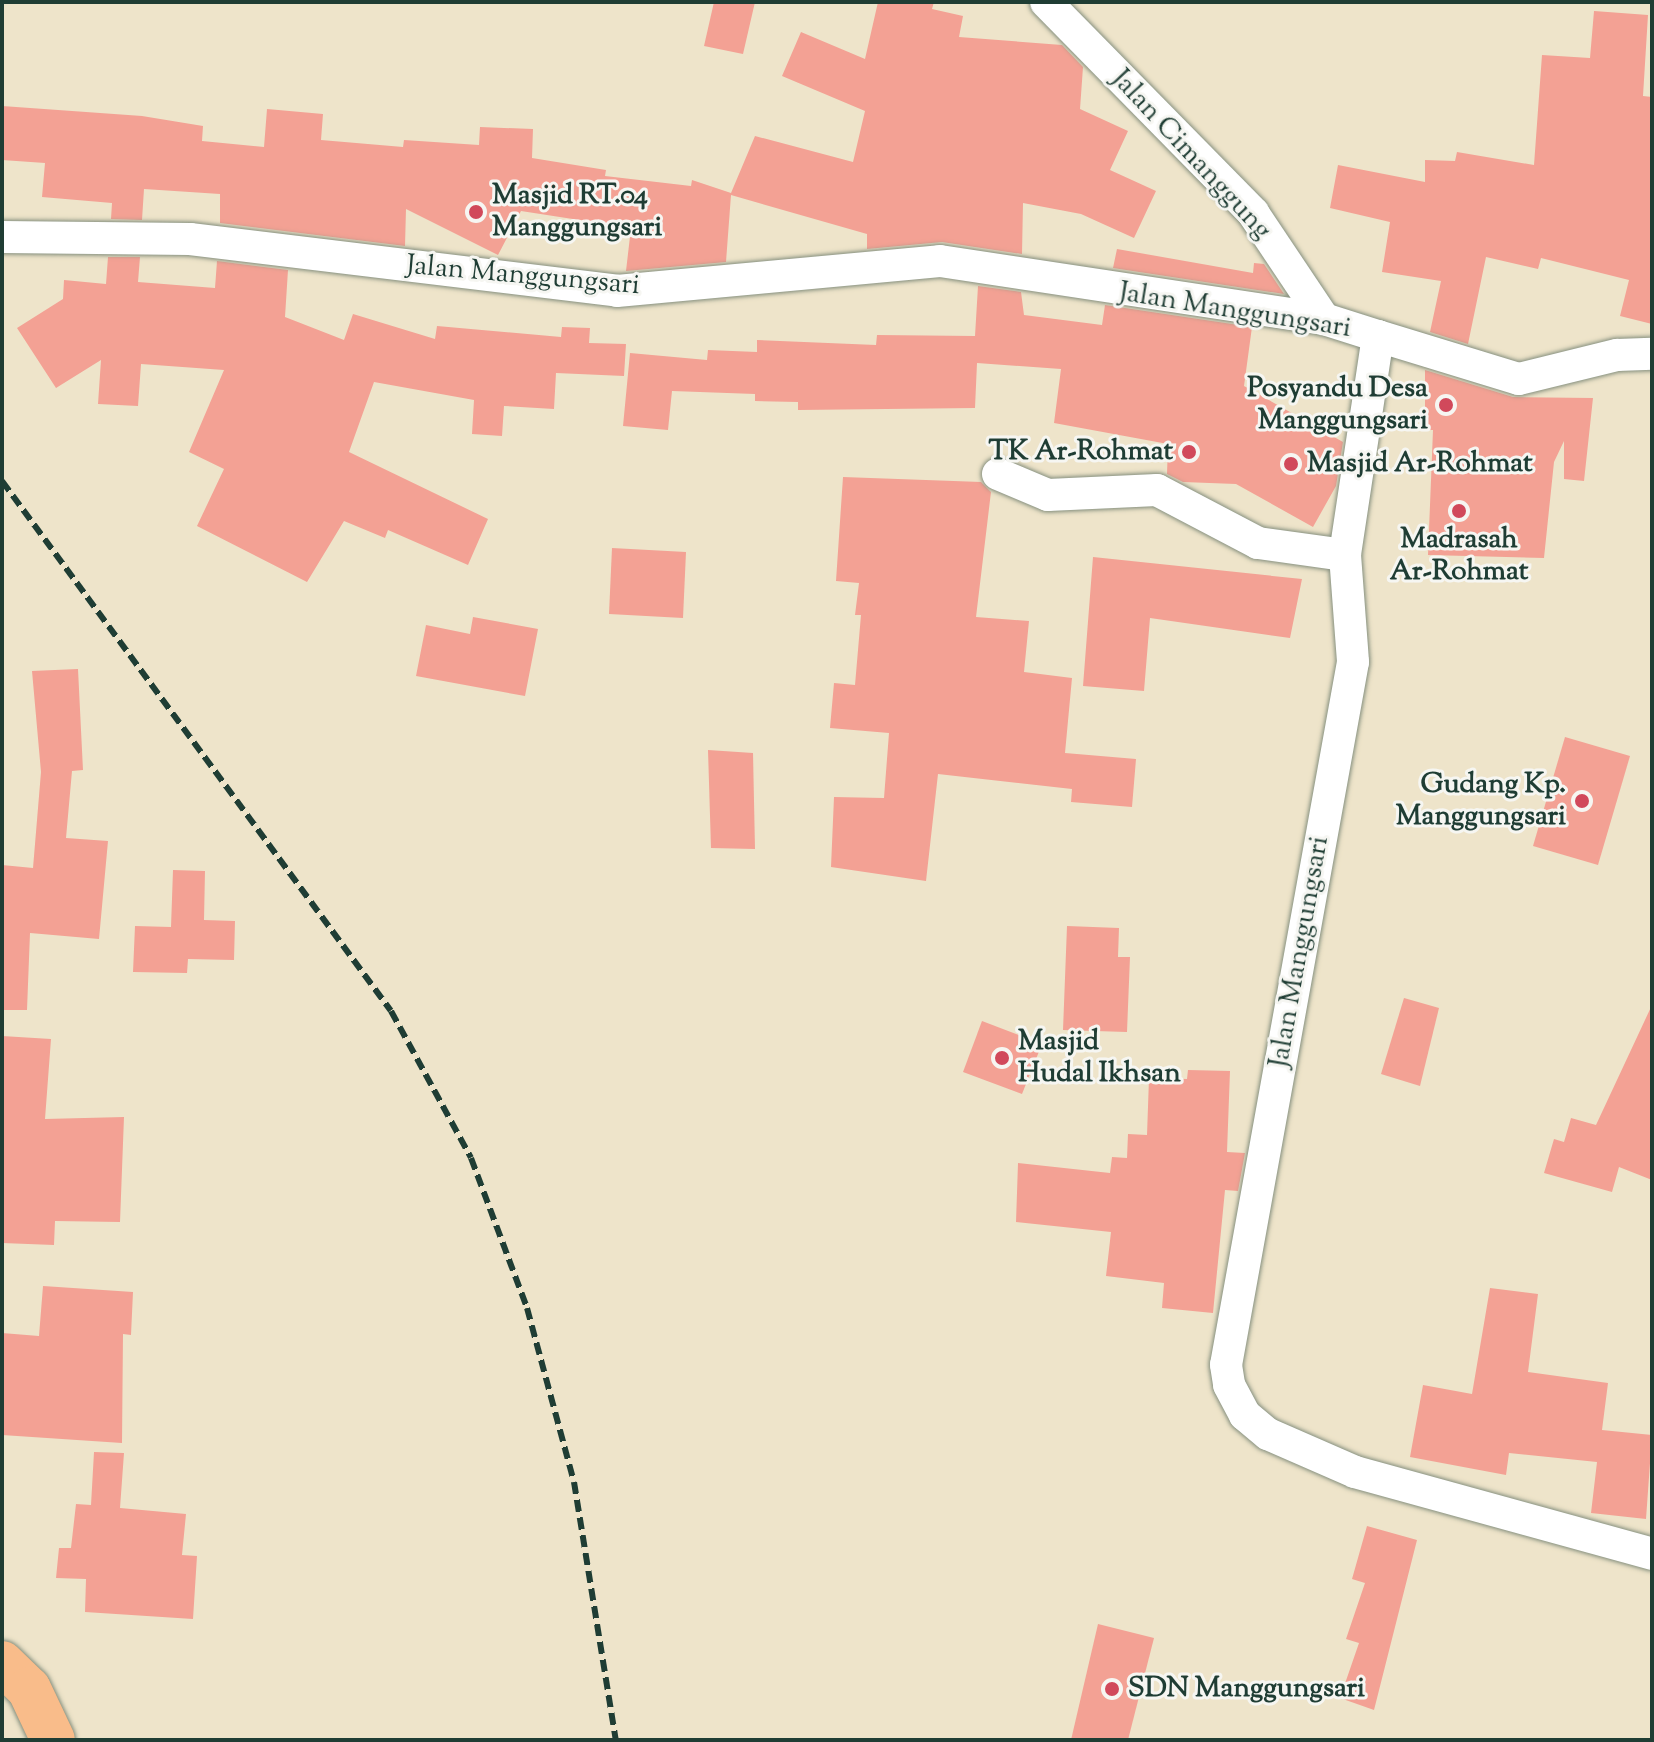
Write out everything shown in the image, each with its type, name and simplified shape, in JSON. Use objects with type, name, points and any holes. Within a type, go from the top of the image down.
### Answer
[{"type":"highway","points":[[2,1663],[29,1689],[53,1740]]},
{"type":"street","name":"Jalan Cimanggung","points":[[1046,2],[1253,213],[1324,319]]},
{"type":"street","name":"Jalan Manggungsari","points":[[2,237],[190,239],[617,291],[940,261],[1324,319],[1378,336],[1345,555],[1353,662],[1226,1365],[1229,1385],[1245,1415],[1268,1434],[1355,1472],[1652,1554]]},
{"type":"street","points":[[1378,336],[1519,379],[1617,355],[1652,354]]},
{"type":"street","points":[[998,474],[1048,495],[1157,490],[1258,543],[1345,555]]},
{"type":"building","points":[[714,2],[755,2],[743,54],[704,46]]},
{"type":"building","points":[[878,2],[934,2],[932,9],[963,16],[959,37],[1062,45],[1083,67],[1080,109],[1128,131],[1110,170],[1156,191],[1134,238],[1081,214],[1023,203],[1022,254],[942,242],[867,249],[867,234],[731,195],[726,262],[626,271],[631,228],[521,211],[498,255],[406,209],[405,246],[220,223],[220,194],[144,189],[142,220],[111,219],[112,203],[42,197],[45,163],[2,160],[2,106],[142,116],[203,126],[202,141],[264,147],[267,109],[323,114],[321,140],[403,147],[404,140],[479,145],[480,127],[533,129],[532,158],[606,170],[605,176],[691,186],[692,180],[731,193],[755,136],[853,162],[865,111],[782,76],[801,32],[865,59]]},
{"type":"building","points":[[1594,11],[1648,15],[1643,96],[1652,97],[1652,324],[1620,316],[1629,280],[1541,258],[1538,269],[1486,257],[1468,344],[1430,332],[1441,281],[1382,272],[1390,222],[1330,208],[1338,165],[1425,182],[1425,160],[1455,161],[1457,152],[1534,165],[1542,55],[1590,58]]},
{"type":"building","points":[[1117,249],[1253,273],[1254,263],[1264,264],[1284,294],[1113,268]]},
{"type":"building","points":[[108,257],[140,257],[138,282],[215,288],[217,261],[288,270],[285,317],[344,340],[353,314],[435,339],[437,326],[561,337],[562,327],[590,328],[589,343],[626,344],[624,376],[556,373],[554,409],[504,406],[502,436],[472,434],[474,400],[374,382],[349,452],[488,519],[468,565],[388,530],[385,538],[344,521],[307,582],[197,526],[224,469],[189,452],[224,370],[141,364],[138,406],[98,404],[101,360],[56,388],[17,328],[63,299],[64,280],[106,284]]},
{"type":"building","points":[[978,286],[1021,292],[1024,315],[1102,325],[1105,305],[1252,327],[1244,386],[1343,442],[1336,486],[1313,527],[1236,484],[1183,482],[1167,474],[1168,444],[1054,423],[1061,369],[977,363],[975,408],[798,410],[798,402],[755,401],[755,394],[672,391],[668,430],[623,426],[630,353],[707,360],[708,350],[757,352],[757,340],[876,345],[877,335],[975,336]]},
{"type":"building","points":[[1425,370],[1513,397],[1593,398],[1584,481],[1564,479],[1564,441],[1554,462],[1544,558],[1428,555],[1433,430],[1425,430]]},
{"type":"building","points":[[843,477],[981,482],[991,492],[976,617],[1029,621],[1024,672],[1072,678],[1065,753],[1136,759],[1132,807],[1071,802],[1072,789],[938,774],[926,881],[831,867],[834,797],[884,798],[889,733],[830,728],[834,683],[855,685],[861,615],[855,615],[859,583],[836,581]]},
{"type":"building","points":[[612,548],[686,552],[683,618],[609,614]]},
{"type":"building","points":[[1093,557],[1302,579],[1290,638],[1150,618],[1144,691],[1083,686]]},
{"type":"building","points":[[473,617],[538,629],[525,696],[416,676],[426,625],[470,634]]},
{"type":"building","points":[[78,669],[83,770],[72,771],[66,838],[108,841],[99,939],[30,933],[27,1010],[2,1010],[2,865],[33,868],[41,772],[32,671]]},
{"type":"building","name":"Gudang Kp. Manggungsari","points":[[1565,737],[1630,756],[1598,865],[1533,846]]},
{"type":"building","points":[[708,750],[753,753],[755,849],[711,848]]},
{"type":"building","points":[[173,870],[205,871],[204,920],[235,921],[234,960],[188,959],[187,973],[133,972],[135,926],[171,927]]},
{"type":"building","points":[[1067,926],[1119,928],[1118,957],[1130,957],[1127,1032],[1063,1030]]},
{"type":"building","points":[[1404,998],[1439,1008],[1420,1086],[1381,1074]]},
{"type":"building","points":[[1652,1005],[1652,1180],[1619,1167],[1612,1192],[1544,1173],[1554,1139],[1564,1142],[1571,1118],[1596,1125]]},
{"type":"building","name":"Masjid Hudal Ikhsan","points":[[982,1021],[1042,1044],[1022,1094],[963,1072]]},
{"type":"building","points":[[2,1036],[51,1039],[45,1119],[124,1117],[120,1222],[55,1221],[54,1245],[2,1243]]},
{"type":"building","points":[[1188,1070],[1230,1071],[1227,1152],[1245,1153],[1238,1191],[1225,1190],[1213,1313],[1162,1308],[1164,1283],[1106,1276],[1111,1232],[1016,1222],[1018,1163],[1110,1173],[1112,1157],[1127,1158],[1128,1134],[1147,1135],[1149,1078],[1187,1079]]},
{"type":"building","points":[[43,1286],[133,1292],[131,1335],[123,1334],[122,1443],[2,1435],[2,1333],[39,1336]]},
{"type":"building","points":[[1490,1288],[1538,1294],[1528,1372],[1608,1383],[1602,1430],[1652,1435],[1646,1519],[1591,1513],[1597,1462],[1509,1453],[1506,1475],[1410,1457],[1423,1385],[1472,1394]]},
{"type":"building","points":[[94,1452],[124,1453],[120,1508],[186,1514],[182,1555],[197,1556],[193,1619],[85,1612],[86,1579],[56,1578],[59,1548],[71,1548],[76,1504],[91,1505]]},
{"type":"building","points":[[1367,1526],[1417,1540],[1374,1710],[1340,1698],[1359,1643],[1346,1639],[1365,1583],[1352,1579]]},
{"type":"building","name":"SDN Manggungsari","points":[[1098,1624],[1154,1638],[1128,1740],[1071,1740]]},
{"type":"railway","points":[[2,481],[391,1011],[471,1158],[527,1308],[574,1482],[616,1740]]},
{"type":"place","name":"Masjid RT.04 Manggungsari","points":[[476,212]]},
{"type":"place","name":"Posyandu Desa Manggungsari","points":[[1446,405]]},
{"type":"place","name":"TK Ar-Rohmat","points":[[1189,452]]},
{"type":"place","name":"Masjid Ar-Rohmat","points":[[1291,464]]},
{"type":"place","name":"Madrasah Ar-Rohmat","points":[[1459,511]]},
{"type":"place","name":"Gudang Kp. Manggungsari","points":[[1582,801]]},
{"type":"place","name":"Masjid Hudal Ikhsan","points":[[1002,1058]]},
{"type":"place","name":"SDN Manggungsari","points":[[1112,1689]]}]
